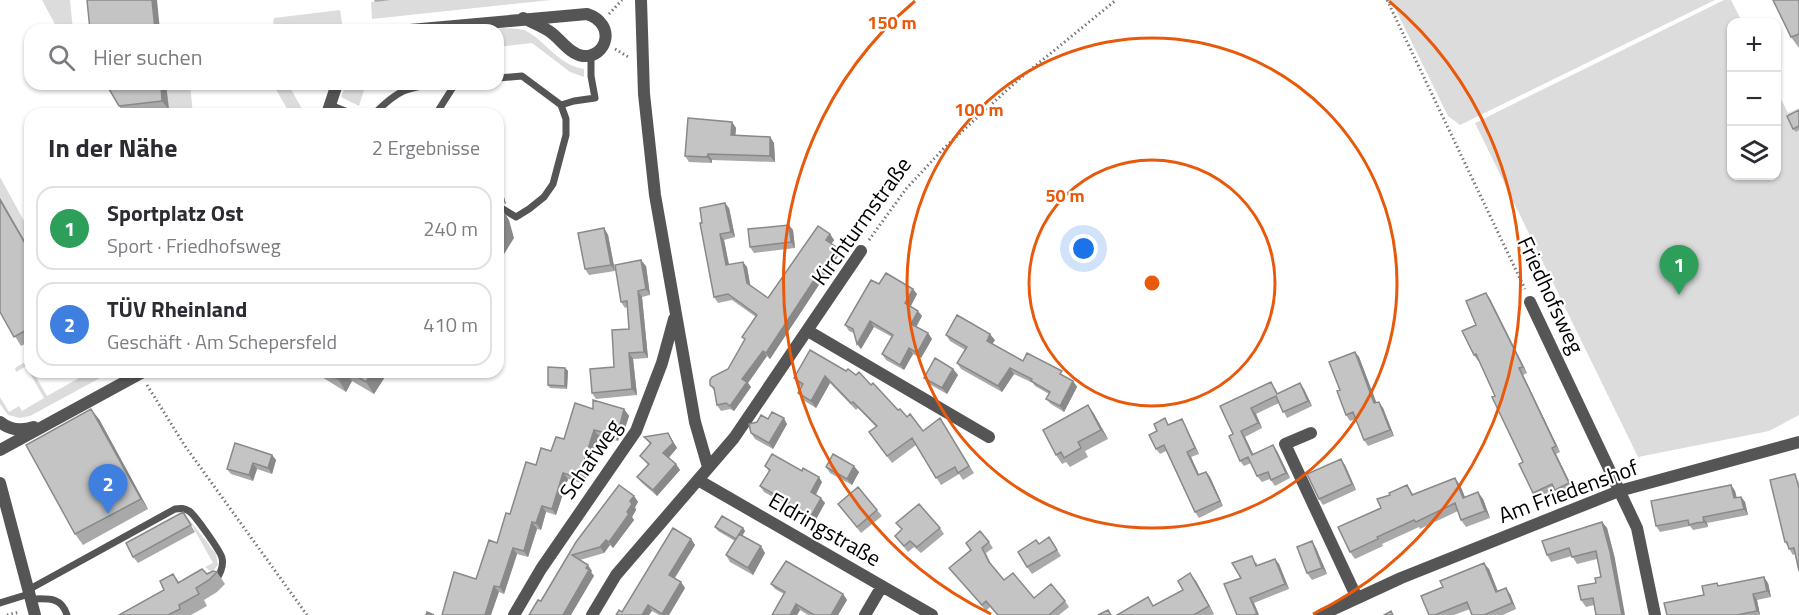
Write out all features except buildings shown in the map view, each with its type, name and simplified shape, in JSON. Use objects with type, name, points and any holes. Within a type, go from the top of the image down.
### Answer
[{"type":"street","name":"Schafweg","points":[[641,0],[644,94],[655,195],[695,422],[708,467]]},
{"type":"street","points":[[466,24],[523,18],[586,14],[602,23],[606,32],[605,42],[591,55],[581,56],[572,52],[547,30],[523,18]]},
{"type":"street","points":[[328,108],[335,90]]},
{"type":"street","name":"Kirchturmstraße","points":[[592,615],[616,575],[734,438],[861,251]]},
{"type":"street","name":"Friedhofsweg","points":[[1530,302],[1637,528],[1655,615]]},
{"type":"street","name":"Schafweg","points":[[514,615],[541,568],[636,431],[662,363],[675,315]]},
{"type":"street","points":[[808,331],[989,436]]},
{"type":"street","points":[[0,450],[133,378]]},
{"type":"street","points":[[0,422],[23,431],[52,421]]},
{"type":"street","points":[[1311,433],[1285,444],[1358,598]]},
{"type":"street","name":"Am Friedenshof","points":[[1322,615],[1401,578],[1619,491],[1799,442]]},
{"type":"street","name":"Eldringstraße","points":[[698,480],[932,615]]},
{"type":"street","points":[[0,483],[35,615]]},
{"type":"street","points":[[865,615],[882,586]]},
{"type":"lane","points":[[561,105],[595,98],[591,76],[591,55]]},
{"type":"lane","points":[[504,78],[522,76],[561,105],[566,119],[566,135],[553,184],[544,197],[516,217],[504,210]]},
{"type":"lane","points":[[380,108],[404,90]]},
{"type":"lane","points":[[440,108],[451,90]]},
{"type":"lane","points":[[0,603],[29,595],[180,508],[192,514],[222,556],[221,571],[216,580]]},
{"type":"lane","points":[[29,595],[54,599],[64,607],[67,615]]},
{"type":"path","points":[[602,23],[622,0]]},
{"type":"path","name":"Kirchturmstraße","points":[[861,251],[906,189],[944,148],[1018,80],[1116,0]]},
{"type":"path","name":"Friedhofsweg","points":[[1387,0],[1530,302]]},
{"type":"path","points":[[605,42],[643,69]]},
{"type":"path","points":[[145,378],[185,446],[307,615]]},
{"type":"shaded area","points":[[42,0],[70,0],[72,24],[55,24]]},
{"type":"shaded area","points":[[551,0],[372,19],[371,2]]},
{"type":"shaded area","points":[[1391,0],[1715,0],[1460,125],[1448,116]]},
{"type":"shaded area","points":[[1724,0],[1731,0],[1740,18],[1727,18],[1727,180],[1781,180],[1781,99],[1788,113],[1799,108],[1799,415],[1769,431],[1638,457],[1475,123]]},
{"type":"shaded area","points":[[340,10],[342,23],[274,24],[274,18]]},
{"type":"shaded area","points":[[504,28],[528,32],[561,59],[584,69],[584,77],[570,72],[532,43],[504,46]]},
{"type":"shaded area","points":[[167,90],[191,90],[192,108],[168,108]]},
{"type":"shaded area","points":[[276,90],[291,90],[302,108],[287,108]]},
{"type":"shaded area","points":[[344,90],[364,90],[359,106],[341,97]]},
{"type":"shaded area","points":[[0,177],[24,221],[24,240],[0,198]]},
{"type":"shaded area","points":[[24,363],[24,367],[16,372],[15,368]]},
{"type":"shaded area","points":[[33,378],[36,378],[47,396],[79,378],[100,378],[30,416],[20,418],[8,415],[0,404],[0,397],[9,412],[19,406],[22,411],[44,398]]},
{"type":"shaded area","points":[[188,518],[216,554],[218,565],[214,570],[210,571],[205,567],[213,563]]},
{"type":"place","name":"Sportplatz Ost","points":[[1679,295]]},
{"type":"place","name":"TÜV Rheinland","points":[[108,514]]}]
